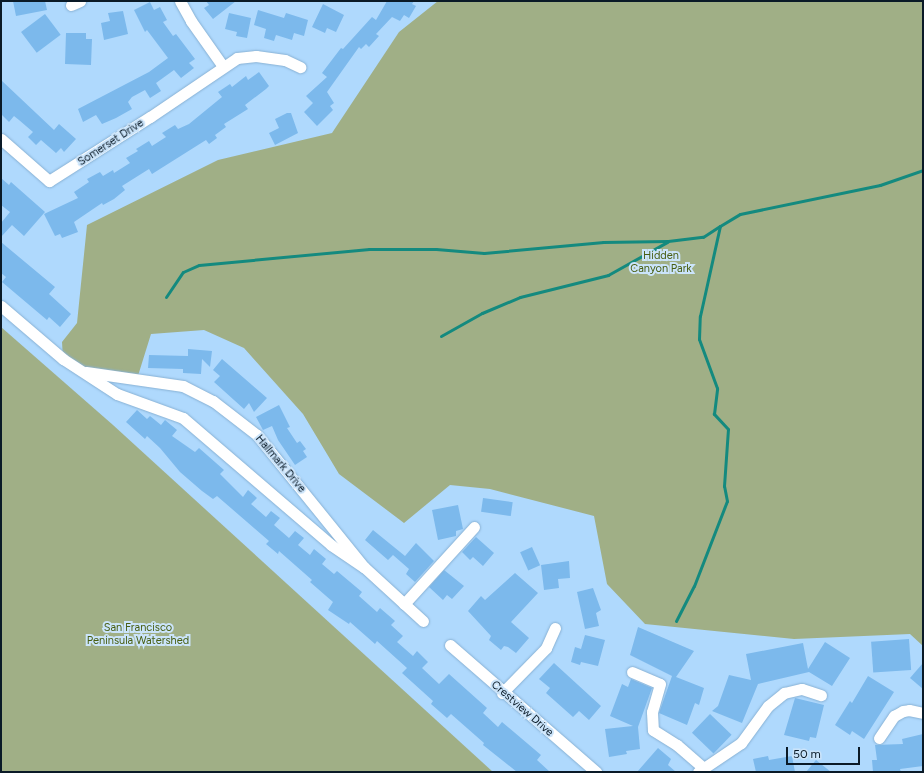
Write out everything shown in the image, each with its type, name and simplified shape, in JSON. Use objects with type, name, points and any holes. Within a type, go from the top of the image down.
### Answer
[{"type":"street","points":[[180,1],[191,21],[222,65],[237,58],[256,56],[285,60],[300,67]]},
{"type":"street","name":"Somerset Drive","points":[[1,139],[49,181],[150,117],[222,65]]},
{"type":"street","name":"Hallmark Drive","points":[[1,306],[62,359],[117,394],[183,418],[331,545],[364,567]]},
{"type":"street","name":"Hallmark Drive","points":[[82,371],[184,386],[213,401],[257,435],[364,567],[423,621]]},
{"type":"street","points":[[404,604],[474,527]]},
{"type":"street","points":[[502,693],[546,648],[556,628]]},
{"type":"street","name":"Crestview Drive","points":[[450,645],[502,693],[596,772]]},
{"type":"street","points":[[632,672],[660,684],[652,712],[653,730],[677,745],[700,769],[741,743],[768,706],[784,693],[802,689],[820,695]]},
{"type":"street","points":[[879,738],[894,716],[903,711],[909,710],[923,713]]},
{"type":"green space","name":"Hidden Canyon Park","points":[[438,1],[923,1],[923,646],[910,634],[794,639],[645,624],[607,584],[594,516],[490,489],[450,485],[404,523],[339,474],[303,414],[244,348],[204,330],[151,334],[137,379],[82,371],[63,359],[62,342],[77,323],[87,225],[218,160],[332,133],[399,32]]},
{"type":"green space","name":"San Francisco Peninsula Watershed","points":[[1,327],[113,425],[493,772],[1,772]]},
{"type":"building","points":[[13,1],[45,1],[47,10],[16,16]]},
{"type":"building","points":[[206,1],[236,1],[213,19],[204,8],[209,5]]},
{"type":"building","points":[[387,1],[414,1],[412,4],[416,6],[409,18],[404,15],[400,21],[392,17],[376,34],[379,36],[369,47],[366,44],[361,49],[359,47],[327,92],[334,103],[330,106],[333,110],[317,126],[304,112],[313,103],[306,96],[327,77],[322,73],[341,48],[343,49],[372,17],[376,20]]},
{"type":"building","points":[[150,2],[154,10],[160,7],[167,20],[163,22],[173,36],[176,34],[195,59],[189,63],[194,68],[181,78],[174,70],[156,83],[161,91],[150,98],[145,90],[132,97],[128,102],[132,109],[116,118],[102,124],[96,115],[83,122],[78,109],[149,72],[168,58],[147,30],[145,32],[134,10]]},
{"type":"building","points":[[323,4],[344,15],[336,32],[327,28],[325,33],[312,27]]},
{"type":"building","points":[[258,10],[284,18],[286,13],[308,20],[304,36],[294,33],[292,40],[276,35],[274,41],[264,38],[266,29],[254,25]]},
{"type":"building","points":[[123,11],[128,34],[104,40],[101,23],[110,21],[108,13]]},
{"type":"building","points":[[229,13],[251,18],[247,38],[236,36],[237,32],[225,29]]},
{"type":"building","points":[[45,14],[61,35],[37,53],[21,32]]},
{"type":"building","points":[[66,33],[86,33],[86,39],[92,39],[91,65],[65,64]]},
{"type":"building","points":[[259,72],[269,86],[245,105],[248,109],[224,124],[226,127],[215,135],[217,138],[209,144],[206,140],[152,174],[149,169],[122,186],[125,190],[114,199],[103,205],[102,203],[74,222],[78,232],[62,238],[60,234],[55,236],[44,214],[78,198],[74,192],[89,182],[87,179],[100,172],[103,176],[113,170],[114,173],[130,163],[126,158],[138,151],[136,149],[149,141],[152,146],[166,137],[162,133],[175,125],[178,129],[189,124],[222,97],[218,92],[230,84],[232,87],[246,76],[248,80]]},
{"type":"building","points":[[1,80],[54,130],[59,124],[76,139],[64,152],[61,148],[56,153],[41,140],[36,145],[28,137],[33,132],[14,116],[9,122],[1,114]]},
{"type":"building","points":[[287,113],[291,113],[298,133],[275,145],[269,133],[279,128],[275,119]]},
{"type":"building","points":[[1,178],[9,185],[11,182],[45,212],[24,236],[12,225],[1,237],[1,223],[10,212],[1,205]]},
{"type":"building","points":[[1,242],[55,287],[49,294],[71,314],[60,327],[49,317],[47,320],[2,282],[6,277],[1,273]]},
{"type":"building","points":[[188,349],[212,351],[210,367],[202,359],[201,374],[183,373],[183,369],[148,368],[149,355],[188,356]]},
{"type":"building","points":[[222,359],[267,398],[254,412],[249,403],[244,409],[214,382],[220,376],[213,370]]},
{"type":"building","points":[[279,405],[290,427],[287,428],[297,443],[300,441],[306,449],[303,451],[307,457],[295,465],[278,440],[272,426],[263,430],[256,417]]},
{"type":"building","points":[[137,410],[147,419],[150,416],[161,425],[165,420],[177,430],[172,436],[195,452],[199,448],[224,470],[220,474],[243,497],[248,490],[257,498],[251,504],[266,517],[271,511],[280,518],[274,525],[289,538],[295,531],[304,538],[298,545],[310,555],[314,549],[326,559],[322,564],[334,574],[337,571],[362,592],[359,596],[377,612],[380,608],[395,621],[391,625],[403,636],[397,642],[413,656],[417,651],[428,662],[422,668],[439,684],[449,674],[487,708],[483,713],[498,727],[502,722],[541,755],[537,760],[550,772],[517,772],[483,745],[484,743],[451,714],[447,718],[431,704],[433,701],[402,673],[407,668],[377,641],[375,644],[350,622],[349,624],[328,610],[333,602],[310,582],[312,580],[279,551],[278,554],[266,544],[269,541],[217,496],[213,499],[202,491],[180,472],[160,448],[147,436],[145,439],[126,422]]},
{"type":"building","points":[[483,498],[513,502],[511,516],[481,512]]},
{"type":"building","points":[[458,505],[463,529],[456,531],[456,536],[438,540],[432,510]]},
{"type":"building","points":[[373,530],[405,556],[416,543],[434,561],[415,582],[406,574],[409,569],[393,555],[388,560],[365,540]]},
{"type":"building","points":[[476,537],[494,553],[483,566],[473,557],[470,560],[462,552]]},
{"type":"building","points":[[532,547],[540,565],[528,571],[520,552]]},
{"type":"building","points":[[569,561],[570,578],[558,579],[559,588],[544,590],[541,565]]},
{"type":"building","points":[[444,570],[464,586],[452,599],[447,595],[443,600],[429,587]]},
{"type":"building","points":[[515,573],[538,593],[511,622],[529,638],[516,653],[504,646],[501,650],[489,640],[491,636],[468,611],[481,596],[485,600]]},
{"type":"building","points":[[593,588],[601,610],[596,613],[599,626],[585,629],[577,592]]},
{"type":"building","points":[[638,627],[694,651],[676,677],[704,688],[699,705],[695,703],[687,725],[659,713],[672,676],[630,655]]},
{"type":"building","points":[[585,635],[605,640],[598,666],[581,662],[580,665],[571,662],[575,647],[581,649]]},
{"type":"building","points":[[909,639],[911,670],[873,673],[871,642]]},
{"type":"building","points":[[825,642],[850,658],[832,686],[809,672],[758,684],[742,723],[712,711],[718,706],[729,675],[751,680],[746,654],[803,643],[808,669]]},
{"type":"building","points":[[554,663],[601,706],[589,720],[579,711],[573,717],[546,693],[550,688],[539,679]]},
{"type":"building","points":[[923,663],[923,689],[910,678]]},
{"type":"building","points":[[868,676],[894,692],[864,739],[852,731],[850,735],[835,725],[850,701],[852,703]]},
{"type":"building","points":[[631,679],[652,688],[638,727],[640,749],[626,751],[627,754],[609,757],[605,729],[633,726],[610,716],[622,684],[628,687]]},
{"type":"building","points":[[795,698],[824,705],[816,738],[810,737],[809,741],[784,735]]},
{"type":"building","points":[[710,714],[732,735],[714,754],[692,733]]},
{"type":"building","points":[[923,734],[923,766],[900,769],[901,772],[873,772],[872,760],[877,760],[875,745],[903,744],[902,739]]},
{"type":"building","points":[[658,748],[671,759],[668,765],[676,772],[637,772]]},
{"type":"building","points":[[768,756],[769,760],[792,756],[795,772],[756,772],[753,759]]},
{"type":"building","points":[[816,760],[831,772],[806,772]]},
{"type":"waterway","points":[[676,621],[694,586],[727,501],[724,486],[728,429],[714,414],[717,388],[699,339],[700,316],[720,226],[740,214],[880,185],[923,170]]},
{"type":"waterway","points":[[166,297],[183,272],[199,265],[369,249],[436,249],[484,253],[603,242],[668,241],[703,237],[720,226]]},
{"type":"waterway","points":[[441,336],[482,313],[520,297],[608,275],[667,242]]}]
